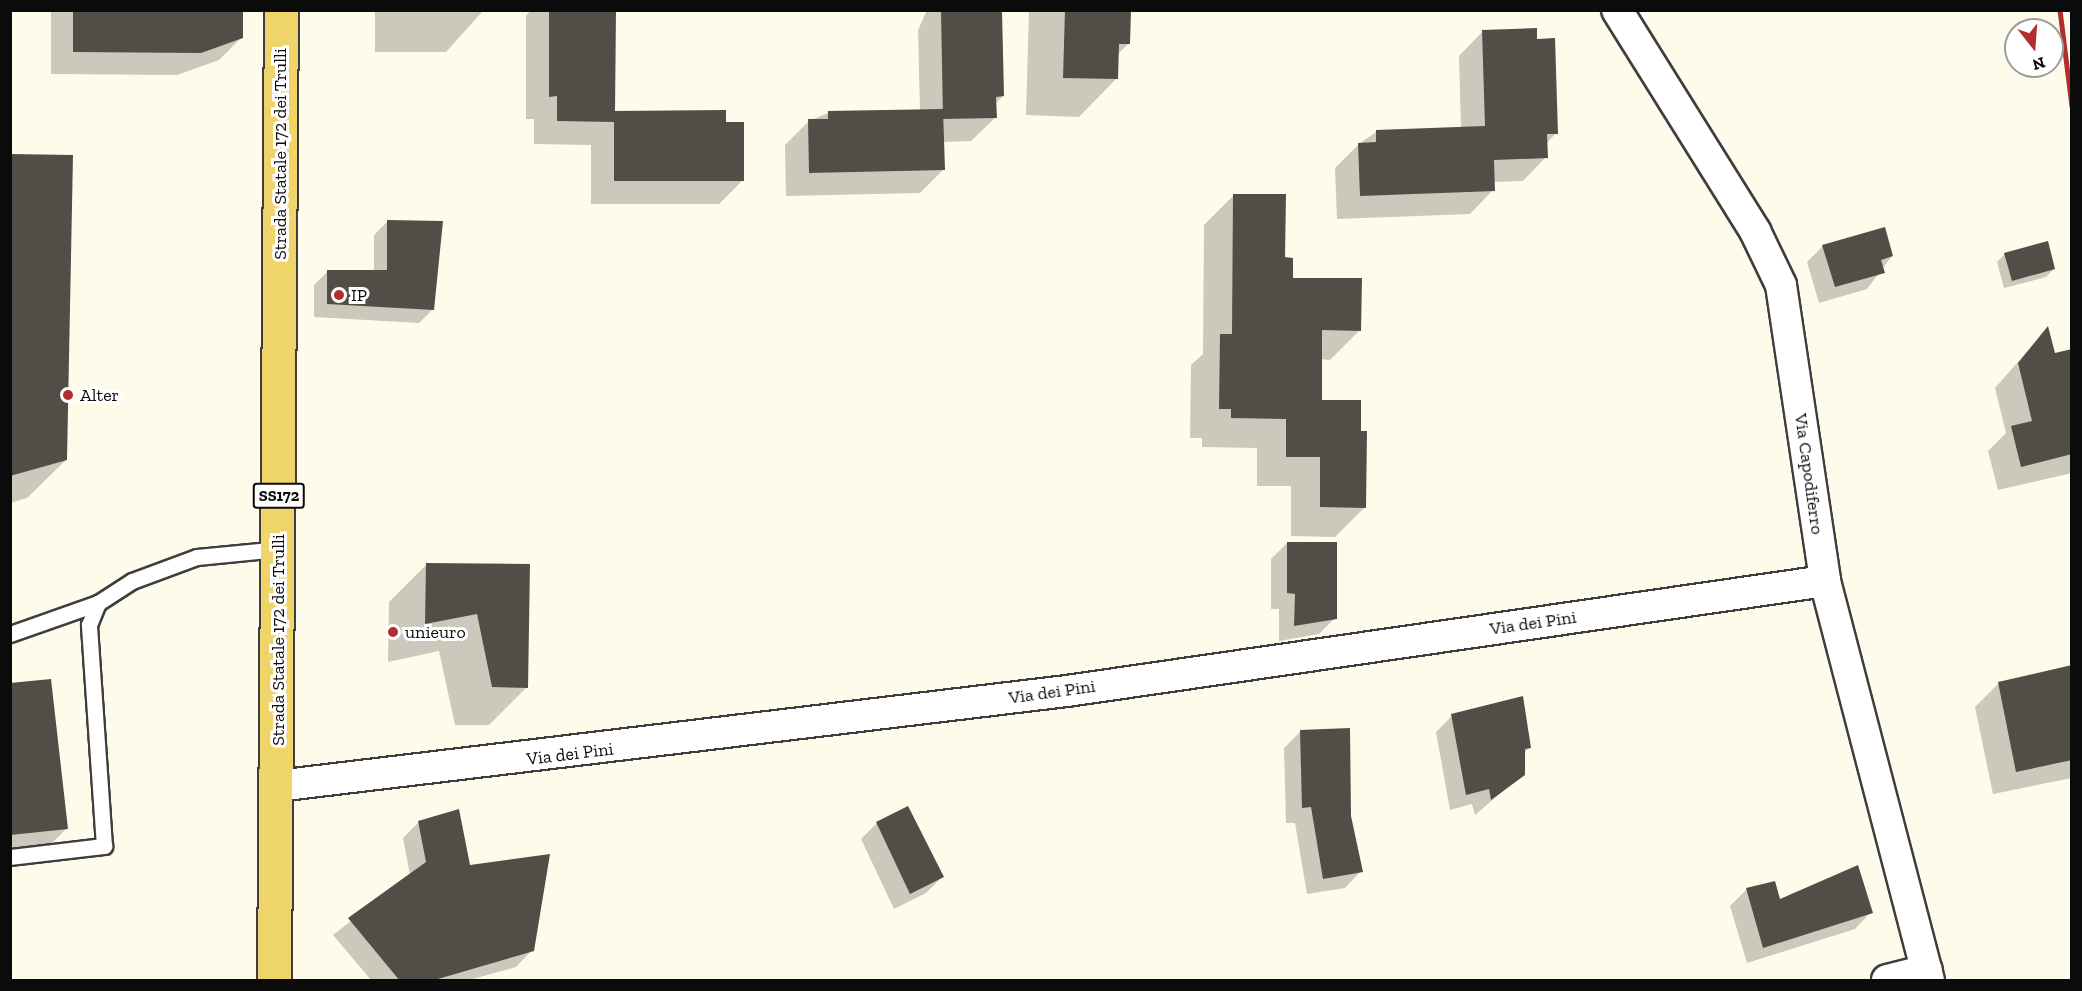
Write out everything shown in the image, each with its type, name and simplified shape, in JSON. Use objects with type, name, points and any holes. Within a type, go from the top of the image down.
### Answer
[{"type":"main road","name":"Strada Statale 172 dei Trulli","points":[[274,981],[281,10]]},
{"type":"street","name":"Via Capodiferro","points":[[1617,10],[1755,231],[1781,285],[1825,581],[1928,975]]},
{"type":"street","name":"Via dei Pini","points":[[277,786],[1067,691],[1825,581]]},
{"type":"street","points":[[1887,981],[1928,975]]},
{"type":"lane","points":[[10,634],[98,603],[132,581],[197,557],[278,549]]},
{"type":"lane","points":[[10,857],[104,846],[89,625],[98,603]]},
{"type":"building","points":[[73,10],[243,11],[243,38],[201,53],[73,52]]},
{"type":"building","points":[[549,10],[616,10],[615,111],[726,110],[726,122],[744,122],[744,181],[614,181],[614,122],[557,121],[557,96],[549,97]]},
{"type":"building","points":[[941,10],[1002,10],[1004,96],[996,97],[997,118],[943,119]]},
{"type":"building","points":[[1065,10],[1131,10],[1130,44],[1119,44],[1118,79],[1063,78]]},
{"type":"building","points":[[1537,28],[1537,39],[1555,38],[1558,134],[1547,134],[1548,158],[1494,160],[1495,191],[1360,196],[1358,143],[1376,142],[1376,130],[1485,126],[1482,30]]},
{"type":"building","points":[[943,109],[945,170],[809,173],[808,119],[828,119],[828,111]]},
{"type":"building","points":[[10,154],[73,155],[67,460],[10,476]]},
{"type":"building","points":[[1233,194],[1286,194],[1285,257],[1293,258],[1293,278],[1362,278],[1361,331],[1322,330],[1322,400],[1361,400],[1361,431],[1367,431],[1366,508],[1320,507],[1320,457],[1286,457],[1286,419],[1231,418],[1231,409],[1219,409],[1220,334],[1232,334]]},
{"type":"building","points":[[387,220],[443,221],[434,310],[327,304],[327,270],[387,270]]},
{"type":"building","points":[[1885,227],[1893,256],[1881,260],[1885,273],[1835,287],[1822,245]]},
{"type":"building","points":[[2048,241],[2055,269],[2012,281],[2004,253]]},
{"type":"building","points":[[2048,326],[2055,353],[2072,349],[2072,454],[2021,467],[2011,426],[2032,421],[2018,363]]},
{"type":"building","points":[[1287,542],[1337,542],[1337,619],[1294,626],[1295,594],[1287,593]]},
{"type":"building","points":[[426,563],[530,564],[528,688],[492,687],[477,614],[425,624]]},
{"type":"building","points":[[2072,665],[2072,760],[2016,772],[1998,682]]},
{"type":"building","points":[[51,679],[68,829],[10,835],[10,683]]},
{"type":"building","points":[[1523,696],[1531,748],[1525,749],[1525,775],[1491,800],[1489,789],[1466,795],[1451,714]]},
{"type":"building","points":[[1350,728],[1351,816],[1363,872],[1323,879],[1311,807],[1302,808],[1300,730]]},
{"type":"building","points":[[908,806],[944,877],[910,894],[876,822]]},
{"type":"building","points":[[459,809],[470,865],[550,854],[534,951],[431,981],[400,981],[348,918],[426,862],[418,821]]},
{"type":"building","points":[[1858,865],[1873,913],[1763,948],[1746,888],[1775,881],[1780,899]]},
{"type":"railway","points":[[2060,10],[2072,106]]},
{"type":"place","name":"IP","points":[[339,295]]},
{"type":"place","name":"Alter","points":[[68,395]]},
{"type":"place","name":"unieuro","points":[[393,632]]}]
